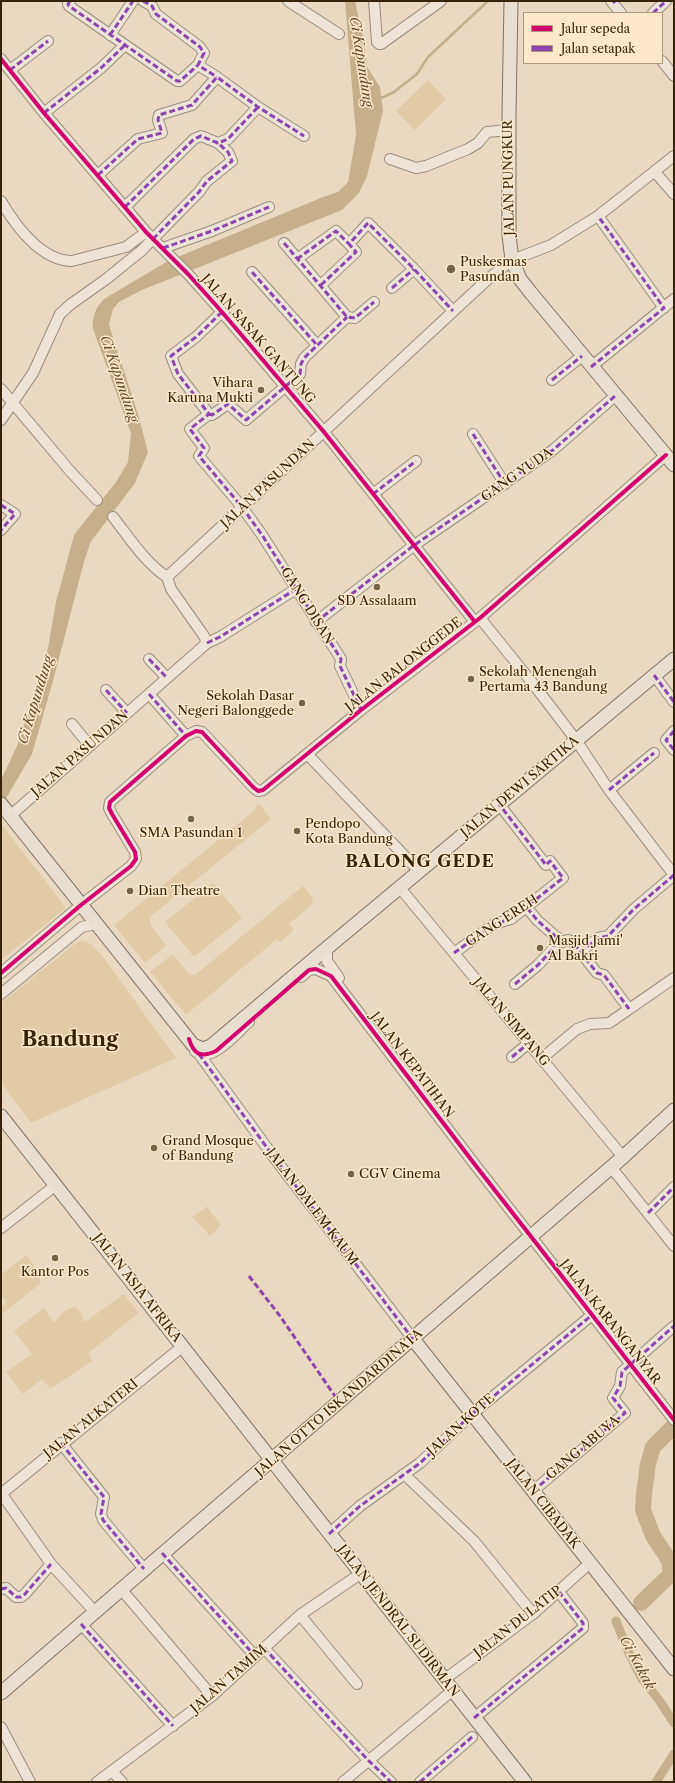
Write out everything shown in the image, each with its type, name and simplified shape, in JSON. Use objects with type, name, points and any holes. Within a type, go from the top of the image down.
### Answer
[{"type":"main road","name":"JALAN PUNGKUR","points":[[511,1],[509,235],[512,260],[520,279],[582,356],[615,396],[671,456]]},
{"type":"main road","name":"JALAN DEWI SARTIKA","points":[[199,1051],[211,1046],[258,1009],[327,948],[674,659]]},
{"type":"main road","name":"JALAN DALEM KAUM","points":[[5,809],[199,1051]]},
{"type":"main road","name":"JALAN OTTO ISKANDARDINATA","points":[[1,1693],[162,1553],[413,1339],[623,1157],[674,1110]]},
{"type":"main road","name":"JALAN ASIA AFRIKA","points":[[1,1116],[272,1460]]},
{"type":"main road","name":"JALAN CIBADAK","points":[[413,1339],[674,1670]]},
{"type":"main road","name":"JALAN JENDRAL SUDIRMAN","points":[[272,1460],[360,1574],[445,1679],[525,1782]]},
{"type":"street","points":[[70,1],[68,4],[69,6],[177,81],[180,81],[198,65],[204,53],[200,47],[156,14],[152,6],[143,1]]},
{"type":"street","points":[[110,35],[132,1]]},
{"type":"street","points":[[288,1],[298,4],[338,34]]},
{"type":"street","points":[[374,1],[377,42],[378,44],[381,44],[440,1]]},
{"type":"street","points":[[654,12],[666,1]]},
{"type":"street","points":[[613,2],[620,12]]},
{"type":"street","points":[[10,70],[48,41]]},
{"type":"street","points":[[44,113],[95,72],[125,45]]},
{"type":"street","name":"JALAN SASAK GANTUNG","points":[[1,59],[44,113],[150,236],[188,274],[222,312],[324,432],[413,546],[523,671],[576,740],[610,790],[674,875]]},
{"type":"street","points":[[663,62],[674,76]]},
{"type":"street","points":[[198,65],[258,107],[304,136]]},
{"type":"street","points":[[98,175],[138,139],[162,133],[158,120],[159,115],[192,104],[217,77]]},
{"type":"street","points":[[218,143],[228,139],[258,107]]},
{"type":"street","points":[[390,159],[416,168],[426,166],[468,149],[478,143],[487,132],[509,130]]},
{"type":"street","points":[[1,420],[32,373],[60,314],[71,304],[111,276],[150,236],[199,192],[207,181],[232,161],[228,152],[218,143],[201,136],[194,139],[125,207]]},
{"type":"street","name":"JALAN PASUNDAN","points":[[167,577],[453,310],[512,260],[551,245],[598,216],[674,156]]},
{"type":"street","points":[[655,172],[674,194]]},
{"type":"street","points":[[1,201],[25,235],[55,258],[72,261],[126,247],[150,236]]},
{"type":"street","points":[[166,251],[268,207]]},
{"type":"street","points":[[598,216],[664,308]]},
{"type":"street","points":[[349,244],[368,223],[453,310]]},
{"type":"street","points":[[297,259],[336,231],[349,244],[356,252],[321,286]]},
{"type":"street","points":[[284,243],[347,317],[355,318],[374,302]]},
{"type":"street","points":[[392,288],[414,269]]},
{"type":"street","points":[[252,272],[317,345]]},
{"type":"street","points":[[591,367],[674,299]]},
{"type":"street","points":[[222,312],[196,337],[171,356],[178,374],[209,414],[212,415],[228,404],[246,420],[300,374],[302,370],[301,364],[317,345],[347,317]]},
{"type":"street","points":[[552,380],[582,356]]},
{"type":"street","points":[[1,389],[97,500]]},
{"type":"street","name":"GANG YUDA","points":[[316,622],[413,546],[553,450],[615,396]]},
{"type":"street","name":"GANG DISAN","points":[[209,414],[190,429],[204,448],[199,456],[242,507],[262,535],[316,622],[341,659],[340,666],[361,710]]},
{"type":"street","points":[[473,434],[505,484]]},
{"type":"street","name":"JALAN BALONGGEDE","points":[[186,736],[196,731],[202,732],[258,791],[263,790],[308,755],[361,710],[477,620],[671,456]]},
{"type":"street","points":[[373,494],[416,462]]},
{"type":"street","points":[[1,505],[14,514],[1,530]]},
{"type":"street","points":[[113,517],[149,562],[167,577],[171,589],[204,636],[207,643]]},
{"type":"street","name":"JALAN PASUNDAN","points":[[5,809],[90,746],[207,643],[220,637],[296,589]]},
{"type":"street","points":[[149,659],[167,678]]},
{"type":"street","points":[[654,675],[674,702]]},
{"type":"street","points":[[106,690],[127,713]]},
{"type":"street","points":[[1,973],[81,905],[131,866],[136,859],[135,852],[109,808],[110,802],[186,736],[149,694]]},
{"type":"street","points":[[72,724],[90,746]]},
{"type":"street","points":[[674,731],[666,740],[674,750]]},
{"type":"street","points":[[610,790],[654,753]]},
{"type":"street","points":[[308,755],[419,871]]},
{"type":"street","name":"GANG EREH","points":[[454,954],[494,924],[511,919],[563,878],[550,861],[546,865],[499,804]]},
{"type":"street","points":[[580,952],[598,938],[608,936],[634,909],[674,875]]},
{"type":"street","name":"JALAN SIMPANG","points":[[400,888],[623,1157]]},
{"type":"street","points":[[526,908],[538,921],[562,942],[570,940],[597,973],[604,975],[629,1009]]},
{"type":"street","points":[[1,994],[82,927],[96,924]]},
{"type":"street","points":[[515,984],[538,965],[553,949],[557,937]]},
{"type":"street","name":"JALAN KEPATIHAN","points":[[327,948],[327,961],[331,968],[527,1226],[535,1232]]},
{"type":"street","name":"JALAN KEPATIHAN","points":[[258,1009],[310,970],[316,969],[331,976],[535,1232]]},
{"type":"street","points":[[541,1059],[577,1029],[590,1024],[609,1023],[674,978]]},
{"type":"street","points":[[512,1057],[529,1043]]},
{"type":"street","name":"JALAN DALEM KAUM","points":[[199,1051],[273,1156],[413,1339]]},
{"type":"street","points":[[611,1167],[674,1246]]},
{"type":"street","points":[[1,1228],[56,1185]]},
{"type":"street","points":[[648,1213],[674,1187]]},
{"type":"street","name":"JALAN KARANGANYAR","points":[[535,1232],[592,1315],[673,1419]]},
{"type":"street","name":"JALAN KOTE","points":[[329,1534],[360,1506],[439,1446],[472,1414],[592,1315]]},
{"type":"street","points":[[630,1364],[674,1326]]},
{"type":"street","name":"JALAN ALKATERI","points":[[1,1494],[61,1443],[183,1346]]},
{"type":"street","name":"GANG ABUYA","points":[[533,1490],[625,1413],[613,1398],[620,1386],[622,1372],[630,1364]]},
{"type":"street","points":[[61,1443],[104,1497],[101,1514],[103,1520],[144,1569]]},
{"type":"street","points":[[404,1474],[474,1541],[533,1614]]},
{"type":"street","points":[[1,1494],[51,1564],[94,1612]]},
{"type":"street","points":[[162,1553],[255,1656]]},
{"type":"street","name":"JALAN DULATIP","points":[[445,1679],[533,1614],[590,1563]]},
{"type":"street","points":[[1,1589],[6,1588],[16,1597],[21,1597],[51,1564]]},
{"type":"street","name":"JALAN TAMIM","points":[[97,1782],[212,1696],[300,1615],[360,1574]]},
{"type":"street","points":[[121,1589],[212,1696]]},
{"type":"street","points":[[474,1718],[555,1653],[583,1628],[583,1623],[559,1592]]},
{"type":"street","points":[[300,1615],[357,1684]]},
{"type":"street","points":[[81,1624],[173,1726]]},
{"type":"street","points":[[264,1648],[368,1760],[391,1782]]},
{"type":"street","points":[[343,1782],[453,1690]]},
{"type":"street","points":[[1,1727],[30,1782]]},
{"type":"street","points":[[420,1782],[472,1737]]},
{"type":"street","points":[[112,1771],[122,1782]]},
{"type":"shaded area","points":[[428,80],[446,99],[415,130],[396,111]]},
{"type":"shaded area","points":[[258,803],[271,819],[150,917],[150,924],[166,946],[145,963],[114,925],[254,811]]},
{"type":"shaded area","points":[[2,825],[66,908],[1,960],[1,826]]},
{"type":"shaded area","points":[[213,883],[242,918],[194,957],[165,922]]},
{"type":"shaded area","points":[[303,886],[314,899],[311,902],[312,904],[289,924],[294,930],[280,942],[277,939],[186,1015],[150,972],[173,954],[189,974],[195,975]]},
{"type":"shaded area","points":[[83,940],[91,944],[104,958],[176,1058],[31,1123],[1,1083],[1,1003],[76,943]]},
{"type":"shaded area","points":[[207,1207],[221,1225],[210,1236],[192,1217]]},
{"type":"shaded area","points":[[26,1255],[40,1274],[40,1284],[1,1315],[1,1307],[7,1302],[1,1295],[1,1275]]},
{"type":"shaded area","points":[[124,1294],[139,1313],[88,1353],[92,1361],[50,1389],[42,1379],[23,1394],[6,1372],[32,1354],[14,1331],[44,1308],[54,1323],[66,1310],[77,1307],[85,1322]]},
{"type":"water","name":"Ci Kapundung","points":[[345,1],[355,1],[363,37],[367,67],[380,87],[383,111],[367,176],[359,193],[342,210],[142,290],[119,302],[113,309],[109,325],[138,414],[148,452],[135,483],[90,543],[32,754],[1,807],[1,780],[17,746],[47,654],[56,602],[74,535],[116,482],[128,462],[131,433],[93,329],[95,313],[98,306],[104,299],[168,261],[338,192],[348,182],[356,135]]},
{"type":"waterway","name":"Ci Kapundung","points":[[379,99],[394,92],[417,74],[428,57],[488,1]]},
{"type":"waterway","name":"Ci Kakak","points":[[641,1603],[671,1574],[669,1560],[653,1536],[643,1510],[648,1464],[653,1447],[674,1426]]},
{"type":"waterway","name":"Ci Kakak","points":[[616,1621],[629,1653],[642,1679],[659,1700],[674,1723]]},
{"type":"waterway","name":"Ci Kakak","points":[[656,1782],[674,1754]]},
{"type":"marked path","points":[[70,1],[68,4],[69,6],[177,81],[180,81],[198,65]]},
{"type":"marked path","points":[[110,35],[133,1]]},
{"type":"marked path","points":[[143,1],[152,6],[156,14],[200,47],[204,53],[198,65],[217,77]]},
{"type":"marked path","points":[[654,12],[666,1]]},
{"type":"marked path","points":[[10,70],[48,41]]},
{"type":"marked path","points":[[44,113],[101,68],[125,45]]},
{"type":"marked path","points":[[98,175],[138,139],[162,133],[158,120],[159,115],[192,105],[217,77],[258,107],[304,136]]},
{"type":"marked path","points":[[125,207],[194,139],[201,136],[218,143],[228,139],[258,107]]},
{"type":"marked path","points":[[153,239],[199,192],[207,181],[232,161],[228,152],[218,143]]},
{"type":"marked path","points":[[163,248],[212,231],[269,207]]},
{"type":"marked path","points":[[591,367],[664,308],[598,216]]},
{"type":"marked path","points":[[321,285],[356,252],[349,244],[368,223],[453,311]]},
{"type":"marked path","points":[[297,259],[336,231],[349,244]]},
{"type":"marked path","points":[[284,243],[347,317],[355,318],[374,302]]},
{"type":"marked path","points":[[392,288],[414,269]]},
{"type":"marked path","points":[[252,272],[317,345]]},
{"type":"marked path","points":[[222,312],[196,337],[171,356],[178,374],[209,414],[190,429],[204,448],[199,456],[242,507],[262,535],[341,659],[340,666],[361,710]]},
{"type":"marked path","points":[[209,414],[212,415],[228,404],[246,420],[300,374],[301,364],[304,358],[347,317]]},
{"type":"marked path","points":[[552,380],[582,356]]},
{"type":"marked path","points":[[316,622],[413,546],[553,450],[615,396]]},
{"type":"marked path","points":[[473,434],[505,484]]},
{"type":"marked path","points":[[373,494],[416,461]]},
{"type":"marked path","points":[[1,505],[15,514],[1,530]]},
{"type":"marked path","points":[[207,643],[220,637],[296,589]]},
{"type":"marked path","points":[[149,659],[167,678]]},
{"type":"marked path","points":[[654,675],[674,702]]},
{"type":"marked path","points":[[106,690],[127,713]]},
{"type":"marked path","points":[[149,694],[186,736]]},
{"type":"marked path","points":[[674,731],[666,740],[674,750]]},
{"type":"marked path","points":[[609,790],[654,753]]},
{"type":"marked path","points":[[454,953],[494,924],[511,919],[563,878],[550,861],[546,865],[499,804]]},
{"type":"marked path","points":[[580,952],[598,938],[608,936],[634,909],[674,875]]},
{"type":"marked path","points":[[527,908],[538,921],[562,942],[568,940],[572,941],[597,973],[604,975],[629,1009]]},
{"type":"marked path","points":[[515,984],[538,965],[553,949],[557,937]]},
{"type":"marked path","points":[[512,1057],[529,1043]]},
{"type":"marked path","points":[[199,1054],[273,1156],[413,1339]]},
{"type":"marked path","points":[[648,1213],[674,1187]]},
{"type":"marked path","points":[[249,1276],[280,1316],[339,1402]]},
{"type":"marked path","points":[[329,1534],[360,1506],[420,1463],[472,1414],[592,1315]]},
{"type":"marked path","points":[[533,1491],[625,1413],[613,1398],[620,1386],[622,1372],[674,1326]]},
{"type":"marked path","points":[[61,1443],[104,1497],[101,1514],[103,1520],[144,1569]]},
{"type":"marked path","points":[[162,1553],[255,1656]]},
{"type":"marked path","points":[[1,1589],[6,1588],[16,1597],[21,1597],[51,1564]]},
{"type":"marked path","points":[[474,1718],[583,1628],[583,1623],[559,1592]]},
{"type":"marked path","points":[[81,1624],[173,1726]]},
{"type":"marked path","points":[[264,1648],[368,1760],[391,1782]]},
{"type":"marked path","points":[[420,1782],[472,1737]]},
{"type":"cycle path","points":[[1,59],[44,113],[146,232],[188,274],[222,312],[324,432],[475,622]]},
{"type":"cycle path","points":[[1,973],[81,905],[131,866],[136,859],[135,852],[112,814],[109,808],[110,802],[186,736],[196,731],[202,732],[253,787],[258,791],[263,790],[361,710],[480,618],[666,455]]},
{"type":"cycle path","points":[[189,1039],[193,1049],[199,1054],[206,1054],[216,1051],[309,970],[316,969],[331,976],[476,1166],[674,1420]]},
{"type":"place","name":"Puskesmas Pasundan","points":[[451,269]]},
{"type":"place","name":"Vihara Karuna Mukti","points":[[261,390]]},
{"type":"place","name":"SD Assalaam","points":[[377,587]]},
{"type":"place","name":"Sekolah Menengah Pertama 43 Bandung","points":[[471,679]]},
{"type":"place","name":"Sekolah Dasar Negeri Balonggede","points":[[302,703]]},
{"type":"place","name":"SMA Pasundan 1","points":[[191,819]]},
{"type":"place","name":"Pendopo Kota Bandung","points":[[297,831]]},
{"type":"place","name":"Dian Theatre","points":[[130,891]]},
{"type":"place","name":"Masjid Jami' Al Bakri","points":[[540,948]]},
{"type":"place","name":"Grand Mosque of Bandung","points":[[154,1148]]},
{"type":"place","name":"CGV Cinema","points":[[351,1174]]},
{"type":"place","name":"Kantor Pos","points":[[55,1258]]},
{"type":"district","name":"BALONG GEDE","points":[[420,862]]},
{"type":"district","name":"Bandung","points":[[70,1040]]}]
